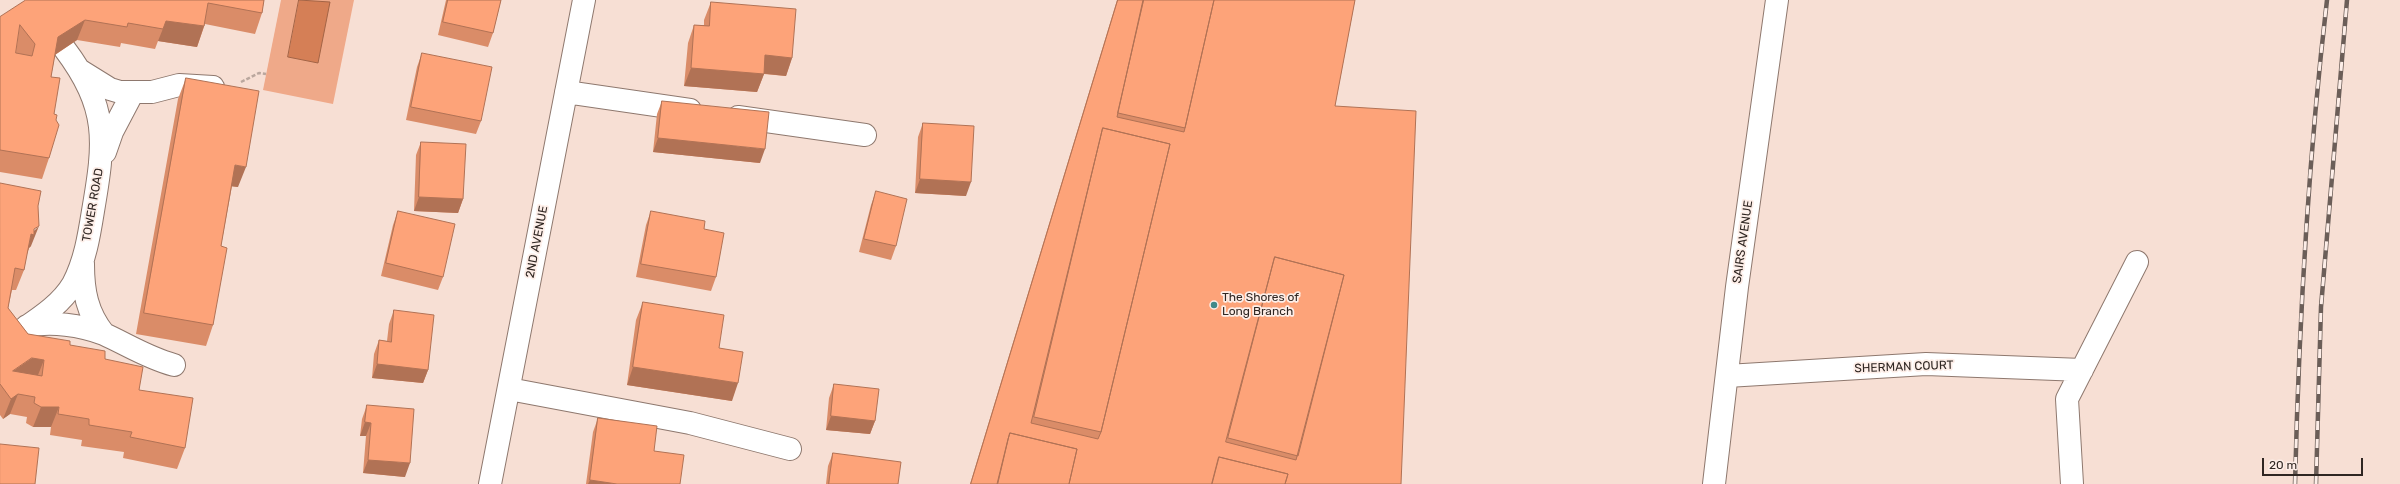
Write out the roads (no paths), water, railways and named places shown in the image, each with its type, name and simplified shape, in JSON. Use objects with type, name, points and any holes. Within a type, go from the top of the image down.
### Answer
[{"type":"street","name":"2ND AVENUE","points":[[490,484],[584,0]]},
{"type":"street","name":"SAIRS AVENUE","points":[[1714,484],[1737,287],[1777,0]]},
{"type":"street","name":"TOWER ROAD","points":[[9,339],[63,297],[72,284],[84,258],[100,166],[102,129],[91,90],[81,71],[64,48]]},
{"type":"street","points":[[81,71],[110,89],[132,94],[178,85],[220,88]]},
{"type":"street","points":[[566,92],[865,135]]},
{"type":"street","points":[[100,166],[112,132],[132,94]]},
{"type":"street","points":[[84,258],[85,298],[92,317],[104,334]]},
{"type":"street","points":[[2072,484],[2068,399],[2137,262]]},
{"type":"street","points":[[27,326],[62,325],[104,334],[138,353],[174,365]]},
{"type":"street","name":"SHERMAN COURT","points":[[1727,376],[1926,364],[2082,370]]},
{"type":"street","points":[[509,389],[690,423],[790,449]]},
{"type":"railway","points":[[2295,484],[2305,242],[2320,60],[2327,0]]},
{"type":"railway","points":[[2316,484],[2321,307],[2347,0]]},
{"type":"place","name":"The Shores of Long Branch","points":[[1214,305]]}]
